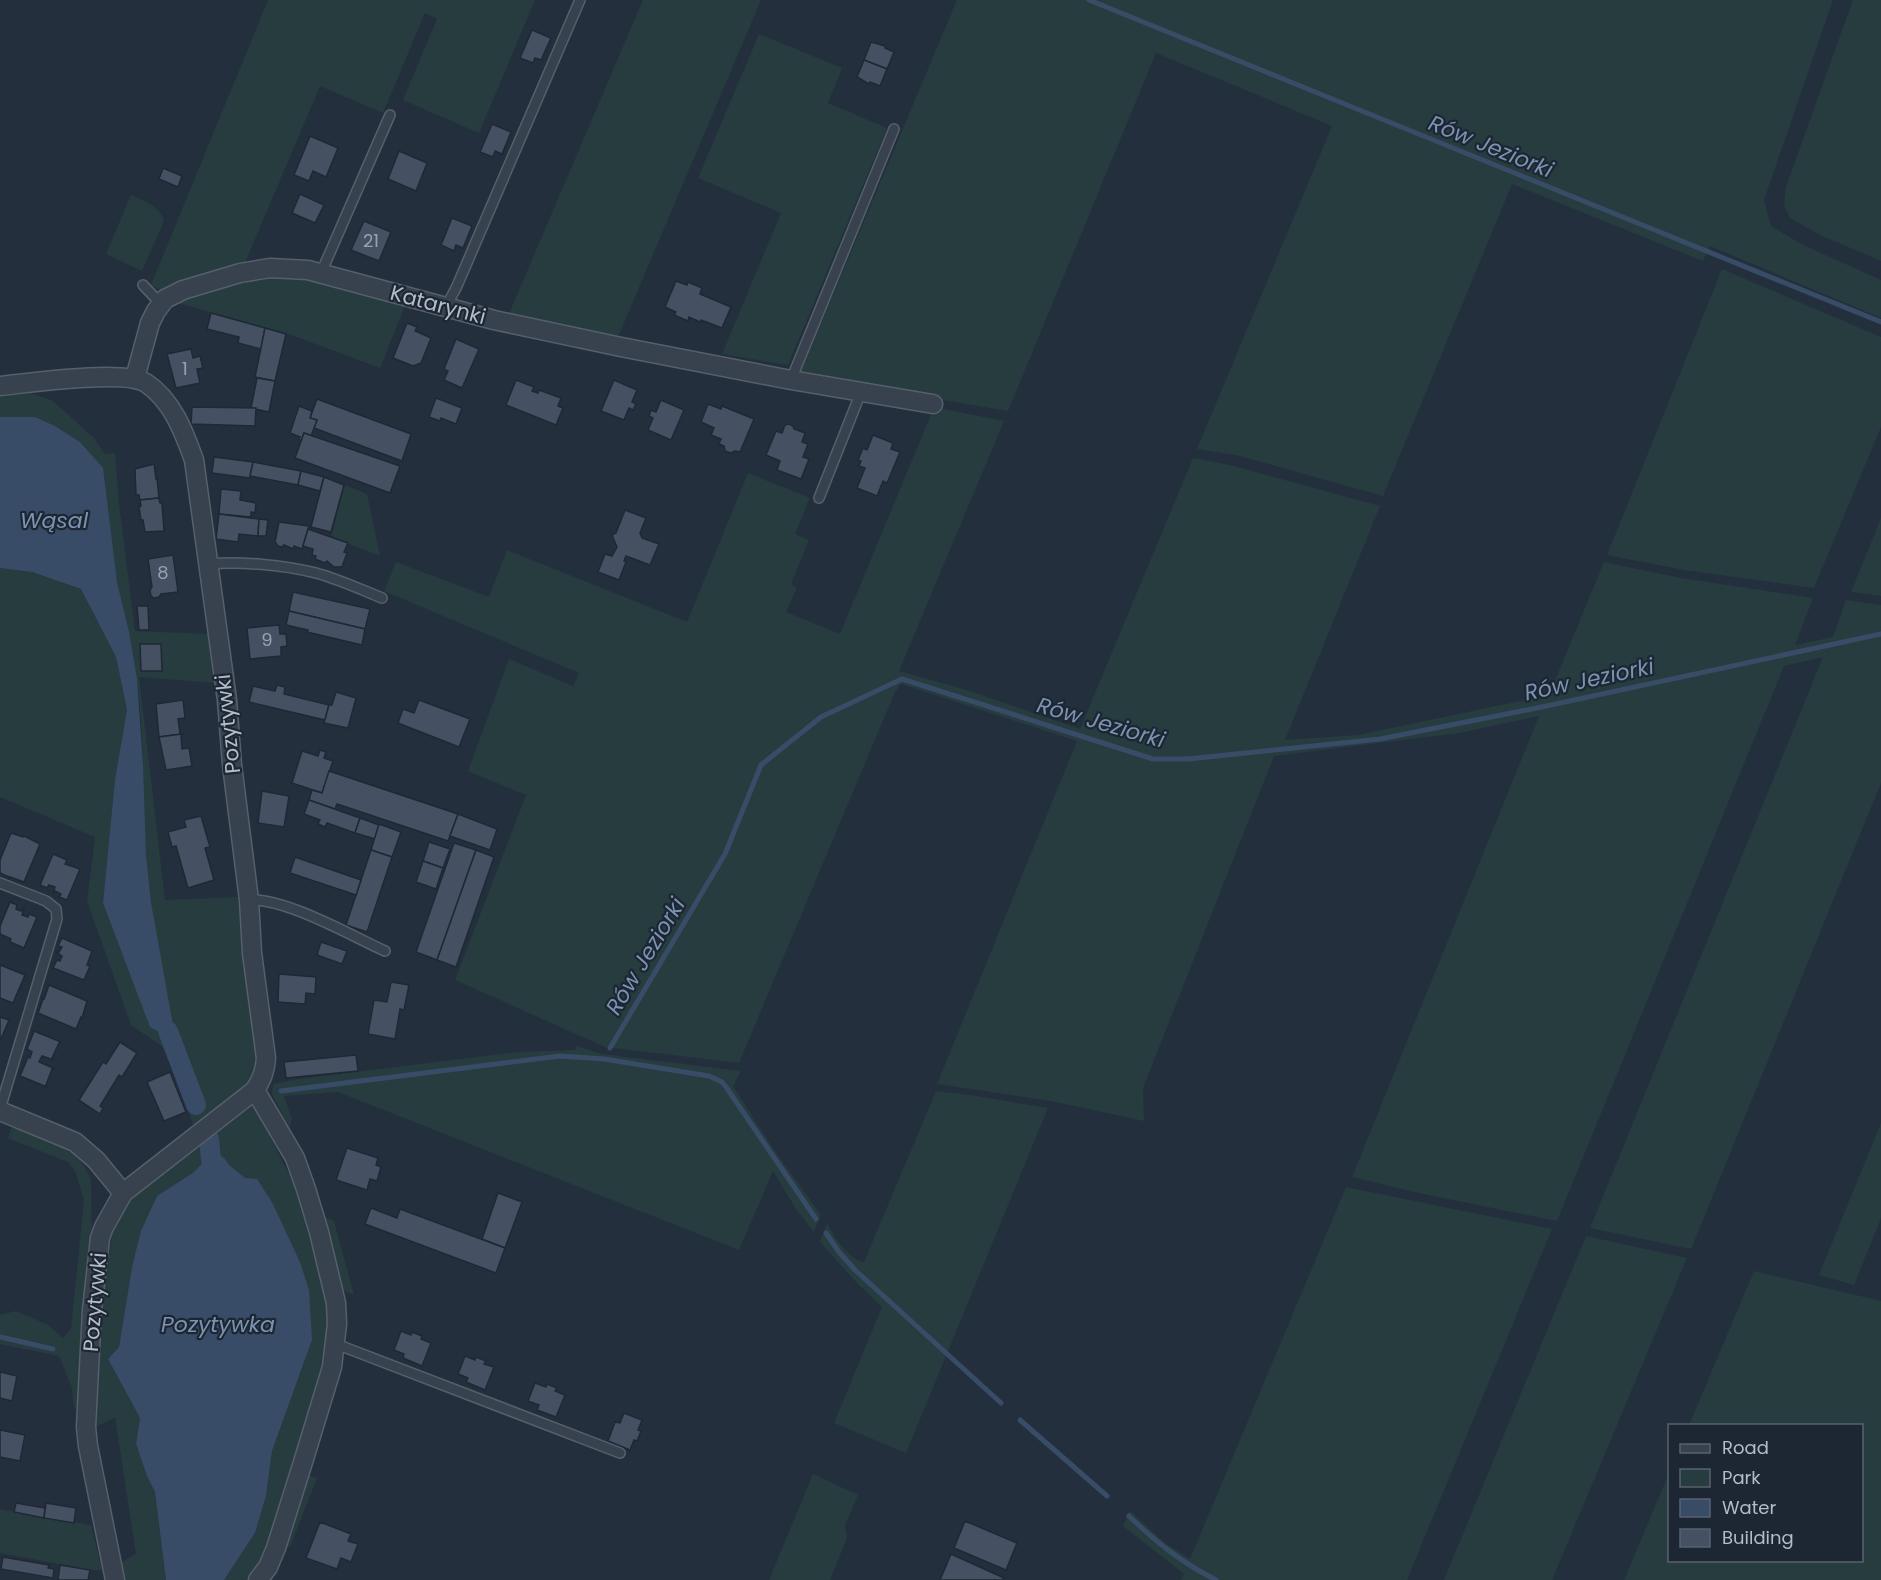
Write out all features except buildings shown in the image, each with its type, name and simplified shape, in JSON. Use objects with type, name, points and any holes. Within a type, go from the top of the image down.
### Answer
[{"type":"street","name":"Katarynki","points":[[160,304],[170,296],[183,291],[250,270],[288,269],[321,273],[495,320],[621,347],[790,380],[933,404]]},
{"type":"street","points":[[0,386],[101,377],[135,378],[150,323],[160,304]]},
{"type":"street","name":"Pozytywki","points":[[115,1580],[86,1427],[92,1310],[100,1238],[123,1193],[255,1090],[262,1080],[266,1058],[252,953],[249,900],[232,765],[227,700],[194,460],[186,439],[161,396],[144,382],[135,378]]},
{"type":"street","points":[[255,1090],[295,1158],[320,1232],[336,1303],[338,1324],[332,1367],[276,1548],[268,1567],[258,1580]]},
{"type":"street","points":[[0,1110],[75,1142],[96,1160],[123,1193]]},
{"type":"lane","points":[[446,307],[462,275],[580,0]]},
{"type":"lane","points":[[321,273],[390,115]]},
{"type":"lane","points":[[790,380],[894,129]]},
{"type":"lane","points":[[143,285],[160,304]]},
{"type":"lane","points":[[819,498],[861,392]]},
{"type":"lane","points":[[208,564],[271,567],[315,573],[382,598]]},
{"type":"lane","points":[[0,883],[46,901],[56,909],[57,919],[0,1110]]},
{"type":"lane","points":[[249,900],[266,900],[285,905],[385,951]]},
{"type":"lane","points":[[336,1344],[620,1454]]},
{"type":"green space","points":[[268,0],[535,0],[479,133],[403,100],[437,19],[425,13],[383,113],[320,86],[244,265],[161,290],[151,285]]},
{"type":"green space","points":[[643,0],[761,0],[618,337],[508,316]]},
{"type":"green space","points":[[957,0],[1833,0],[1764,200],[1771,226],[1801,244],[1881,280],[1881,318],[1710,246],[1703,261],[1512,184],[1383,496],[1236,455],[1197,449],[1332,126],[1156,53],[1008,411],[799,376]]},
{"type":"green space","points":[[1853,0],[1881,0],[1881,261],[1820,235],[1790,218],[1784,205],[1786,187]]},
{"type":"green space","points":[[759,34],[842,68],[828,103],[887,128],[788,365],[722,354],[781,213],[698,178]]},
{"type":"green space","points":[[131,195],[159,211],[164,221],[142,271],[106,254]]},
{"type":"green space","points":[[1722,269],[1881,337],[1881,427],[1814,588],[1684,570],[1607,555]]},
{"type":"green space","points":[[293,275],[407,301],[380,368],[289,334],[174,302],[184,296],[255,276]]},
{"type":"green space","points":[[31,393],[53,401],[95,439],[105,454],[115,453],[135,631],[210,634],[215,683],[139,677],[165,900],[239,897],[257,1066],[238,1092],[193,1125],[182,1089],[163,1047],[131,1025],[87,901],[95,837],[0,797],[0,568],[32,572],[81,589],[116,657],[127,710],[115,779],[103,903],[120,948],[168,1031],[173,1025],[148,879],[139,700],[125,618],[80,442],[55,426],[35,417],[0,417],[0,394]]},
{"type":"green space","points":[[934,407],[1004,421],[899,671],[967,690],[1080,729],[1193,458],[1230,465],[1380,506],[1285,740],[1358,735],[1549,695],[1604,562],[1681,578],[1813,598],[1795,645],[1833,637],[1846,600],[1881,605],[1881,783],[1691,1249],[1590,1228],[1823,657],[1784,666],[1557,1221],[1352,1177],[1539,716],[1459,733],[1274,756],[1143,1088],[1144,1121],[1051,1101],[937,1084],[1077,741],[901,684],[895,692],[739,1063],[605,1047],[455,980],[526,795],[468,771],[509,659],[573,686],[579,673],[384,591],[396,562],[489,597],[507,550],[687,622],[748,473],[810,498],[795,534],[809,540],[791,584],[797,588],[786,612],[840,634]]},
{"type":"green space","points":[[345,485],[367,494],[380,556],[331,537]]},
{"type":"green space","points":[[1881,518],[1881,596],[1851,592]]},
{"type":"green space","points":[[577,1046],[602,1054],[741,1071],[733,1086],[774,1150],[821,1215],[814,1232],[796,1209],[773,1171],[739,1250],[338,1092],[284,1096],[292,1120],[289,1128],[272,1094],[273,1084],[298,1079],[518,1052],[575,1050]]},
{"type":"green space","points":[[936,1091],[1048,1108],[906,1453],[834,1423],[882,1307],[820,1242],[827,1224],[847,1253],[864,1262]]},
{"type":"green space","points":[[247,1104],[261,1119],[301,1198],[329,1296],[330,1355],[263,1565],[249,1580],[224,1580],[255,1533],[266,1496],[272,1451],[312,1340],[300,1262],[273,1204],[215,1155],[209,1156],[194,1172],[157,1196],[132,1267],[119,1347],[108,1359],[140,1418],[136,1444],[155,1492],[166,1580],[123,1580],[120,1563],[136,1554],[115,1417],[96,1427],[93,1402],[102,1297],[114,1225],[132,1198]]},
{"type":"green space","points":[[1881,1123],[1881,1218],[1854,1285],[1819,1275]]},
{"type":"green space","points":[[13,1125],[69,1149],[84,1166],[91,1179],[92,1253],[80,1349],[82,1404],[74,1408],[72,1388],[59,1356],[0,1344],[0,1315],[16,1311],[48,1325],[63,1338],[71,1329],[84,1200],[75,1171],[68,1162],[8,1138]]},
{"type":"green space","points":[[1346,1187],[1552,1229],[1407,1580],[1181,1580],[1184,1574],[1123,1526],[1130,1511],[1165,1543],[1190,1559]]},
{"type":"green space","points":[[323,1216],[334,1221],[354,1295],[342,1290]]},
{"type":"green space","points":[[1586,1236],[1687,1258],[1552,1580],[1444,1580]]},
{"type":"green space","points":[[1754,1271],[1881,1301],[1881,1580],[1624,1580],[1668,1475],[1668,1562],[1863,1562],[1863,1424],[1689,1424]]},
{"type":"green space","points":[[813,1474],[858,1495],[845,1525],[847,1538],[830,1580],[769,1580]]},
{"type":"green space","points":[[306,1475],[317,1478],[290,1547],[284,1543]]},
{"type":"green space","points":[[0,1509],[91,1525],[102,1570],[90,1570],[0,1553]]},
{"type":"water","name":"Wąsal","points":[[0,417],[35,417],[55,426],[80,442],[103,468],[117,582],[137,679],[146,856],[151,902],[173,1025],[168,1031],[159,1032],[150,1027],[103,903],[115,779],[127,710],[116,657],[81,589],[32,572],[0,568]]},
{"type":"water","name":"Pozytywka","points":[[213,1147],[218,1159],[245,1178],[257,1179],[273,1204],[300,1262],[309,1290],[312,1340],[272,1451],[266,1496],[255,1533],[224,1580],[166,1580],[155,1492],[136,1444],[140,1418],[108,1359],[119,1347],[132,1267],[141,1231],[157,1196],[194,1172],[209,1156],[207,1152]]},
{"type":"waterway","name":"Rów Jeziorki","points":[[1089,0],[1881,322]]},
{"type":"waterway","name":"Rów Jeziorki","points":[[610,1048],[725,854],[761,765],[821,717],[902,679],[1153,759],[1188,759],[1380,739],[1537,708],[1881,634]]},
{"type":"waterway","points":[[168,1031],[196,1105]]},
{"type":"waterway","name":"Rów Jeziorki","points":[[281,1091],[560,1056],[604,1059],[709,1076],[722,1082],[726,1087],[816,1219]]},
{"type":"waterway","points":[[209,1139],[211,1160],[218,1166]]},
{"type":"waterway","points":[[826,1233],[856,1271],[1001,1403]]},
{"type":"waterway","name":"Rów Jeziorki","points":[[0,1337],[53,1349]]},
{"type":"waterway","points":[[1020,1420],[1107,1496]]},
{"type":"waterway","points":[[1129,1516],[1170,1551],[1216,1580]]}]
